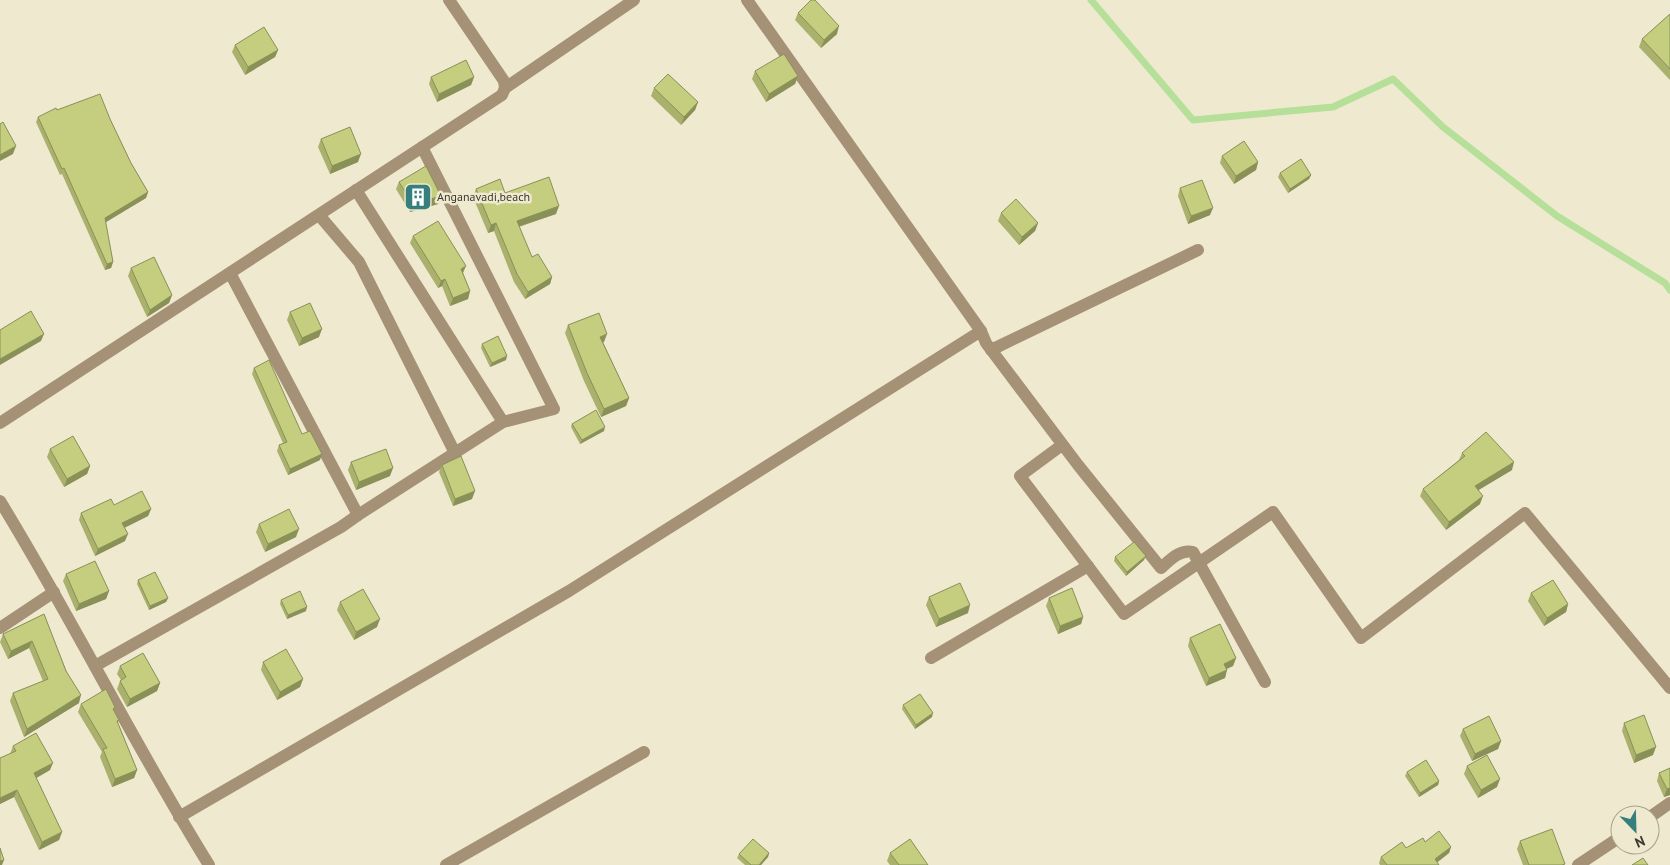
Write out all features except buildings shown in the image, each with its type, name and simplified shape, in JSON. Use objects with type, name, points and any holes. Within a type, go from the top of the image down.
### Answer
[{"type":"street","points":[[0,423],[502,95],[505,88],[504,81],[449,0]]},
{"type":"street","points":[[505,88],[634,0]]},
{"type":"street","points":[[747,0],[981,331],[991,350],[1062,445],[1161,568],[1180,553],[1193,552],[1265,682]]},
{"type":"street","points":[[95,666],[342,527],[503,422],[554,408],[422,147]]},
{"type":"street","points":[[356,190],[503,422]]},
{"type":"street","points":[[319,215],[359,262],[455,453]]},
{"type":"street","points":[[991,350],[1198,250]]},
{"type":"street","points":[[230,272],[358,515]]},
{"type":"street","points":[[179,817],[569,591],[981,331]]},
{"type":"street","points":[[1062,445],[1020,476],[1124,614],[1200,564],[1273,512],[1360,638],[1525,513],[1670,688]]},
{"type":"street","points":[[0,501],[54,592],[179,817],[209,865]]},
{"type":"street","points":[[931,658],[1088,566]]},
{"type":"street","points":[[0,628],[54,592]]},
{"type":"street","points":[[446,865],[644,752]]},
{"type":"street","points":[[1578,865],[1610,844]]},
{"type":"waterway","points":[[1091,0],[1193,120],[1333,107],[1393,79],[1443,127],[1557,216],[1665,283],[1670,290]]},
{"type":"place","name":"Anganavadi,beach","points":[[418,197]]}]
